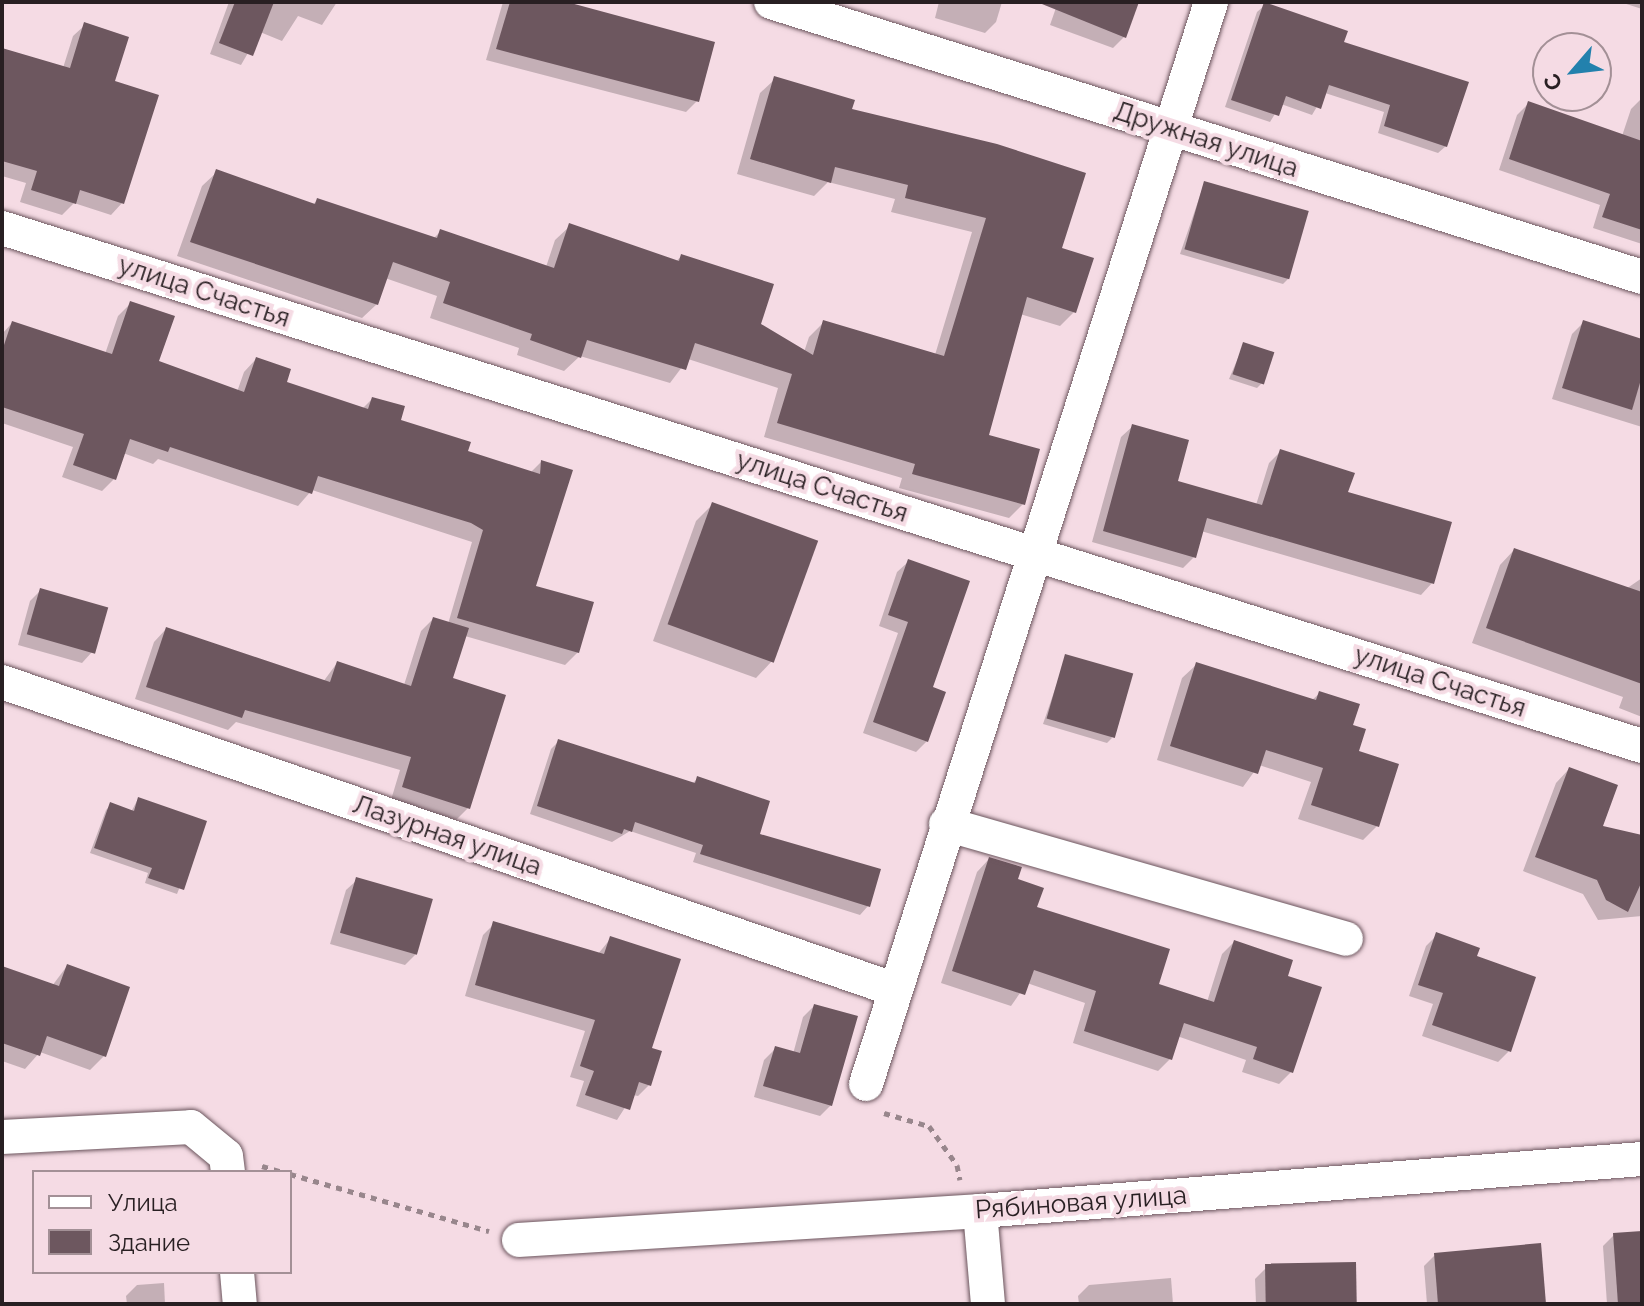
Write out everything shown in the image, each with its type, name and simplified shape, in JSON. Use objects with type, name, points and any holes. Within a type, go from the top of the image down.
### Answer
[{"type":"street","name":"Дружная улица","points":[[771,2],[1642,277]]},
{"type":"street","points":[[871,1097],[893,989],[1211,2]]},
{"type":"street","name":"улица Счастья","points":[[2,228],[1642,746]]},
{"type":"street","name":"Лазурная улица","points":[[2,682],[893,989]]},
{"type":"street","points":[[946,824],[1346,939]]},
{"type":"street","points":[[2,1137],[191,1127],[227,1164]]},
{"type":"street","name":"Рябиновая улица","points":[[519,1240],[974,1211],[1642,1159]]},
{"type":"street","points":[[974,1211],[988,1304]]},
{"type":"street","points":[[237,1274],[240,1304]]},
{"type":"path","points":[[871,1097],[929,1126],[957,1165],[974,1211]]},
{"type":"path","points":[[292,1175],[519,1240]]},
{"type":"building","points":[[235,2],[274,2],[253,56],[219,43]]},
{"type":"building","points":[[510,2],[567,2],[715,42],[699,102],[496,49]]},
{"type":"building","points":[[1037,2],[1139,2],[1126,38]]},
{"type":"building","points":[[1264,2],[1348,31],[1344,42],[1469,82],[1447,147],[1384,126],[1390,105],[1329,85],[1321,109],[1286,96],[1279,116],[1231,100]]},
{"type":"building","points":[[84,22],[129,37],[115,81],[159,95],[124,204],[80,190],[76,204],[31,190],[37,171],[2,161],[2,48],[70,68]]},
{"type":"building","points":[[774,76],[855,100],[852,109],[997,144],[1086,173],[1062,248],[1094,258],[1076,313],[1027,297],[989,435],[1040,449],[1025,505],[912,474],[915,464],[777,423],[792,374],[695,343],[686,370],[587,340],[581,358],[530,340],[532,334],[443,303],[450,282],[393,262],[378,305],[190,242],[216,169],[315,204],[317,198],[437,238],[440,229],[554,268],[569,223],[679,261],[681,254],[774,284],[761,324],[813,355],[823,320],[944,356],[986,218],[905,198],[908,185],[835,167],[831,183],[750,159]]},
{"type":"building","points":[[1528,101],[1532,102],[1532,112],[1559,112],[1642,141],[1642,230],[1602,217],[1610,194],[1509,159]]},
{"type":"building","points":[[1204,181],[1309,211],[1289,279],[1184,249]]},
{"type":"building","points":[[130,301],[175,316],[159,361],[244,392],[256,357],[291,369],[287,382],[368,409],[372,397],[405,406],[401,420],[471,442],[468,451],[540,474],[541,460],[573,470],[536,586],[594,602],[579,653],[457,618],[483,530],[471,523],[318,476],[312,494],[170,447],[168,452],[130,439],[116,480],[73,465],[84,434],[2,407],[2,351],[12,321],[112,354]]},
{"type":"building","points":[[1583,320],[1642,339],[1642,376],[1632,410],[1562,388]]},
{"type":"building","points":[[1243,342],[1274,352],[1264,385],[1232,374]]},
{"type":"building","points":[[1132,424],[1189,440],[1178,481],[1262,505],[1280,449],[1355,473],[1348,492],[1452,522],[1434,584],[1207,518],[1196,558],[1103,531]]},
{"type":"building","points":[[712,502],[818,541],[774,663],[668,624]]},
{"type":"building","points":[[1514,548],[1642,592],[1642,684],[1486,628]]},
{"type":"building","points":[[908,559],[970,581],[933,687],[946,692],[928,742],[873,722],[908,622],[888,615]]},
{"type":"building","points":[[40,588],[108,608],[95,654],[27,634]]},
{"type":"building","points":[[433,617],[469,628],[453,678],[506,695],[470,809],[402,787],[411,757],[245,710],[242,718],[146,687],[166,627],[330,682],[337,661],[411,686]]},
{"type":"building","points":[[1065,654],[1133,674],[1115,738],[1047,718]]},
{"type":"building","points":[[1196,662],[1316,700],[1319,691],[1360,704],[1353,725],[1366,729],[1359,751],[1399,764],[1379,827],[1311,805],[1323,768],[1266,750],[1258,774],[1170,746]]},
{"type":"building","points":[[558,739],[695,783],[697,776],[770,801],[760,834],[881,869],[870,907],[700,854],[703,845],[635,822],[632,832],[624,829],[622,834],[537,806]]},
{"type":"building","points":[[1569,767],[1618,785],[1603,826],[1642,835],[1642,881],[1628,912],[1606,900],[1597,880],[1535,857]]},
{"type":"building","points":[[138,797],[207,821],[184,890],[148,878],[152,868],[94,848],[110,802],[134,811]]},
{"type":"building","points":[[989,857],[1022,867],[1018,879],[1044,888],[1037,907],[1170,949],[1159,984],[1214,1002],[1234,940],[1293,960],[1288,976],[1322,987],[1293,1073],[1253,1059],[1257,1047],[1184,1023],[1172,1060],[1084,1031],[1096,991],[1034,970],[1025,995],[952,971]]},
{"type":"building","points":[[356,877],[433,899],[417,955],[340,933]]},
{"type":"building","points":[[493,921],[604,954],[610,936],[681,959],[652,1048],[662,1051],[651,1086],[639,1082],[630,1110],[585,1095],[594,1071],[580,1066],[595,1020],[475,985]]},
{"type":"building","points":[[1436,932],[1480,948],[1477,956],[1536,977],[1511,1052],[1432,1025],[1443,993],[1418,985]]},
{"type":"building","points":[[67,964],[130,987],[106,1057],[47,1036],[40,1056],[2,1043],[2,966],[59,986]]},
{"type":"building","points":[[814,1004],[858,1016],[832,1106],[763,1086],[775,1046],[800,1053]]},
{"type":"building","points":[[1642,1231],[1642,1304],[1618,1304],[1613,1233]]},
{"type":"building","points":[[1541,1243],[1546,1304],[1438,1304],[1434,1253]]},
{"type":"building","points":[[1356,1262],[1357,1304],[1266,1304],[1265,1264]]}]
